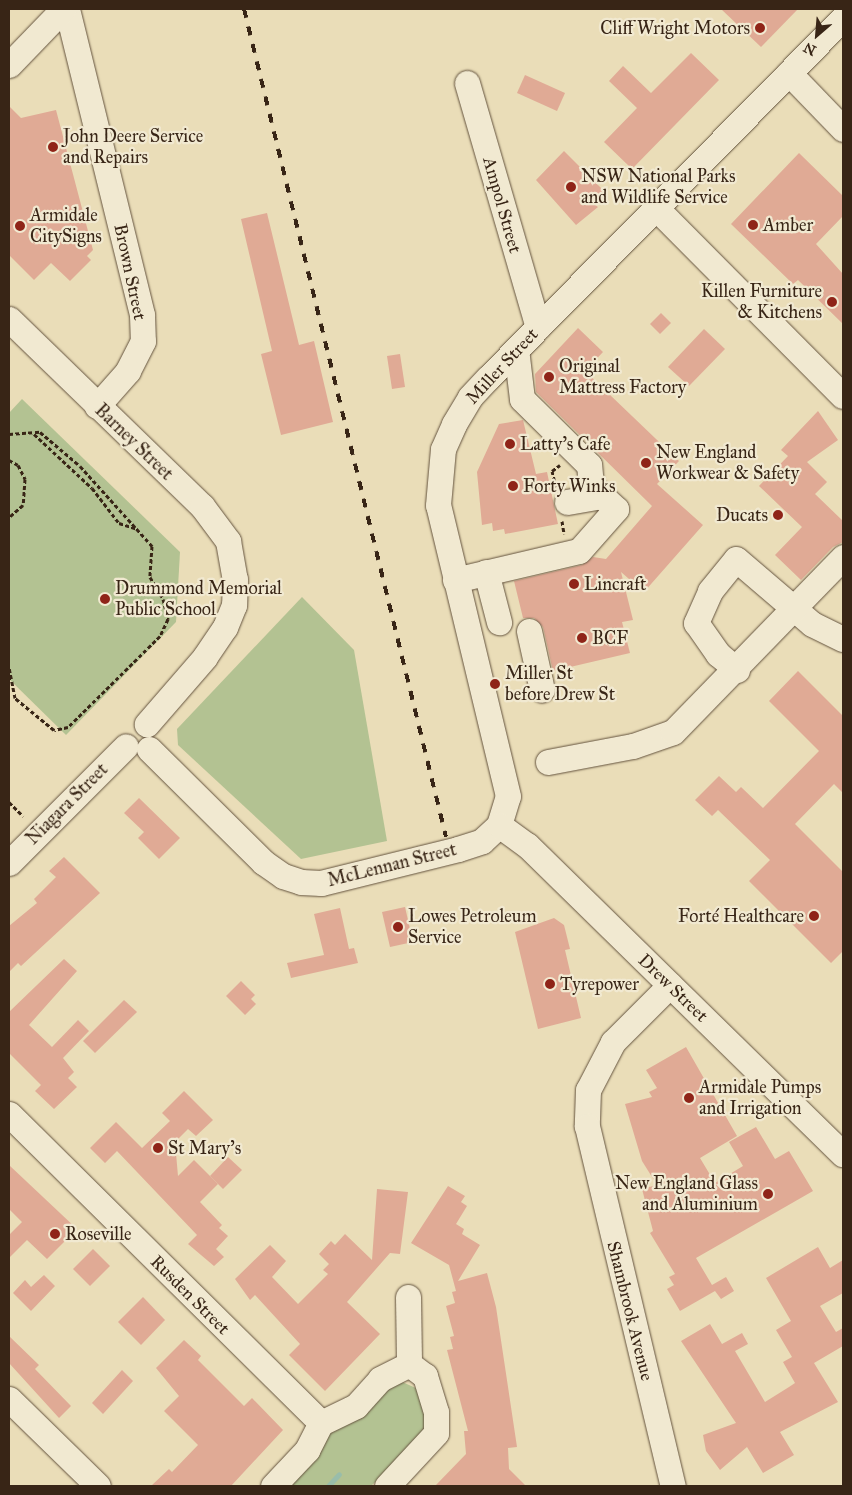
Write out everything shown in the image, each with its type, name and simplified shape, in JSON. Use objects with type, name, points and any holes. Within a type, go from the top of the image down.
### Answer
[{"type":"street","points":[[9,65],[63,9]]},
{"type":"street","name":"Brown Street","points":[[67,9],[142,315],[143,341],[128,371],[97,406]]},
{"type":"street","name":"Miller Street","points":[[499,825],[508,796],[438,505],[444,449],[470,398],[843,18]]},
{"type":"street","points":[[789,73],[843,129]]},
{"type":"street","name":"Ampol Street","points":[[467,83],[538,327]]},
{"type":"street","points":[[656,208],[843,396]]},
{"type":"street","name":"Barney Street","points":[[9,320],[202,506],[228,541],[236,579],[234,605],[225,627],[206,657],[147,724],[154,736],[137,748]]},
{"type":"street","points":[[455,580],[579,550],[616,509],[592,486],[589,465],[522,399],[516,349]]},
{"type":"street","points":[[557,434],[558,472]]},
{"type":"street","points":[[565,513],[602,496]]},
{"type":"street","points":[[548,762],[633,746],[673,732],[737,670],[794,607],[843,557]]},
{"type":"street","points":[[737,670],[718,654],[696,623],[710,591],[736,559],[812,624],[843,639]]},
{"type":"street","points":[[486,572],[499,622]]},
{"type":"street","points":[[528,630],[542,690]]},
{"type":"street","name":"McLennan Street","points":[[137,748],[263,862],[283,876],[301,882],[321,883],[458,848],[482,841],[499,825]]},
{"type":"street","name":"Niagara Street","points":[[9,863],[137,748]]},
{"type":"street","name":"Drew Street","points":[[499,825],[527,845],[843,1154]]},
{"type":"street","name":"Shambrook Avenue","points":[[670,985],[613,1042],[588,1090],[586,1126],[674,1486]]},
{"type":"street","name":"Rusden Street","points":[[9,1114],[243,1349],[321,1423]]},
{"type":"street","points":[[408,1297],[409,1364]]},
{"type":"street","points":[[273,1486],[308,1450],[321,1423],[356,1406],[380,1378],[409,1364]]},
{"type":"street","points":[[387,1486],[436,1433],[436,1412],[425,1376],[409,1364]]},
{"type":"street","points":[[9,1399],[98,1486]]},
{"type":"path","points":[[9,434],[34,434],[40,432],[80,466],[152,546],[150,577],[163,599],[168,620],[160,636],[68,727],[54,730],[15,698],[9,667]]},
{"type":"path","points":[[34,434],[92,488],[118,524],[138,530]]},
{"type":"path","points":[[9,460],[18,465],[25,479],[23,505],[9,517]]},
{"type":"path","points":[[564,530],[565,513]]},
{"type":"path","points":[[9,802],[23,816]]},
{"type":"green space","name":"Drummond Memorial Public School","points":[[22,399],[180,552],[176,622],[66,735],[9,679],[9,413]]},
{"type":"green space","points":[[302,597],[354,650],[387,841],[301,859],[178,745],[177,729]]},
{"type":"green space","points":[[400,1381],[418,1389],[428,1426],[394,1464],[371,1486],[292,1486],[325,1433],[362,1417],[389,1389],[384,1383]]},
{"type":"building","name":"Cliff Wright Motors","points":[[721,9],[798,9],[761,47]]},
{"type":"building","points":[[691,53],[719,80],[632,169],[604,142],[637,108],[609,81],[623,66],[651,93]]},
{"type":"building","points":[[525,75],[565,93],[557,111],[517,93]]},
{"type":"building","points":[[9,106],[21,118],[56,110],[93,250],[87,256],[91,260],[70,281],[51,263],[34,280],[9,255]]},
{"type":"building","name":"NSW National Parks and Wildlife Service","points":[[564,151],[606,193],[595,205],[598,207],[576,225],[536,180]]},
{"type":"building","points":[[799,153],[843,196],[843,216],[816,244],[843,274],[843,324],[798,280],[793,284],[731,224]]},
{"type":"building","points":[[267,213],[299,345],[314,341],[333,422],[281,435],[261,354],[272,351],[241,219]]},
{"type":"building","points":[[661,313],[671,323],[660,334],[650,324]]},
{"type":"building","points":[[578,328],[603,352],[585,371],[679,461],[657,484],[703,525],[644,592],[621,572],[633,620],[622,622],[630,653],[553,671],[543,627],[534,618],[523,618],[514,581],[582,565],[593,557],[606,559],[652,506],[536,392],[535,374]]},
{"type":"building","points":[[704,329],[725,349],[689,386],[668,367]]},
{"type":"building","points":[[400,354],[405,387],[392,389],[387,356]]},
{"type":"building","points":[[818,411],[838,440],[807,462],[827,482],[815,494],[843,521],[843,542],[833,547],[801,580],[775,555],[802,527],[759,486],[788,456],[781,450]]},
{"type":"building","name":"Forty Winks","points":[[523,420],[536,474],[547,472],[558,524],[505,534],[504,529],[493,531],[492,523],[482,525],[477,472],[499,424]]},
{"type":"building","points":[[798,671],[843,716],[843,793],[834,784],[795,824],[843,872],[843,951],[831,963],[749,881],[770,860],[718,810],[712,816],[695,800],[719,776],[736,792],[741,787],[763,808],[819,751],[769,701]]},
{"type":"building","points":[[139,798],[180,838],[159,859],[138,838],[144,832],[124,813]]},
{"type":"building","points":[[64,857],[100,893],[21,966],[18,963],[9,972],[9,926],[37,903],[34,899],[56,877],[49,871]]},
{"type":"building","name":"Lowes Petroleum Service","points":[[405,907],[413,942],[390,947],[382,912]]},
{"type":"building","points":[[340,908],[349,949],[354,948],[358,963],[291,978],[287,963],[324,955],[314,914]]},
{"type":"building","name":"Tyrepower","points":[[554,918],[564,925],[570,949],[565,950],[581,1018],[538,1029],[515,932]]},
{"type":"building","points":[[64,959],[77,971],[29,1025],[52,1047],[78,1020],[89,1031],[63,1058],[74,1072],[68,1078],[77,1087],[54,1109],[35,1091],[41,1085],[9,1053],[9,1012]]},
{"type":"building","points":[[241,981],[255,995],[251,999],[256,1004],[245,1015],[226,996]]},
{"type":"building","points":[[124,1000],[137,1012],[95,1053],[83,1041]]},
{"type":"building","points":[[686,1047],[737,1136],[700,1158],[715,1183],[743,1166],[729,1142],[756,1127],[775,1159],[789,1151],[813,1191],[696,1258],[712,1285],[726,1277],[734,1291],[721,1299],[715,1291],[680,1311],[667,1289],[674,1285],[669,1277],[675,1274],[650,1233],[653,1231],[642,1189],[657,1185],[642,1161],[625,1104],[652,1097],[649,1092],[657,1088],[646,1070]]},
{"type":"building","points":[[184,1091],[213,1120],[196,1136],[188,1129],[175,1142],[178,1176],[194,1160],[218,1184],[200,1202],[222,1225],[219,1228],[228,1236],[216,1249],[224,1257],[214,1266],[188,1244],[197,1235],[117,1151],[105,1163],[90,1148],[116,1122],[142,1148],[170,1121],[162,1113]]},
{"type":"building","points":[[228,1157],[242,1170],[223,1189],[210,1176]]},
{"type":"building","points":[[9,1165],[77,1229],[47,1259],[27,1240],[9,1258],[9,1235],[22,1222],[9,1209]]},
{"type":"building","points":[[448,1186],[465,1196],[461,1202],[467,1206],[456,1224],[464,1229],[462,1234],[480,1245],[458,1281],[487,1273],[496,1307],[517,1447],[508,1448],[509,1469],[526,1486],[435,1486],[466,1454],[464,1431],[468,1431],[447,1350],[453,1349],[450,1337],[454,1336],[446,1306],[455,1303],[452,1292],[456,1291],[449,1265],[411,1243]]},
{"type":"building","points":[[377,1189],[408,1192],[400,1254],[390,1253],[347,1302],[380,1334],[325,1391],[289,1355],[300,1344],[255,1295],[250,1300],[235,1279],[270,1245],[286,1261],[272,1277],[298,1304],[328,1274],[323,1270],[329,1264],[319,1254],[331,1241],[335,1245],[345,1234],[372,1260]]},
{"type":"building","points":[[818,1247],[830,1268],[843,1260],[843,1293],[820,1306],[836,1332],[843,1328],[843,1346],[814,1363],[838,1402],[780,1432],[794,1455],[763,1473],[747,1447],[720,1470],[706,1451],[703,1435],[736,1423],[681,1341],[710,1324],[722,1344],[742,1333],[748,1344],[735,1351],[765,1402],[795,1383],[783,1362],[792,1357],[776,1330],[791,1321],[766,1278]]},
{"type":"building","points":[[93,1249],[110,1266],[90,1286],[73,1269]]},
{"type":"building","points":[[44,1275],[55,1286],[31,1311],[13,1293],[25,1280],[31,1287]]},
{"type":"building","points":[[143,1297],[165,1320],[141,1345],[118,1322]]},
{"type":"building","points":[[9,1336],[39,1365],[35,1369],[71,1406],[59,1418],[9,1363]]},
{"type":"building","points":[[184,1340],[201,1356],[198,1360],[244,1406],[252,1398],[283,1430],[231,1486],[151,1486],[169,1469],[172,1472],[198,1445],[164,1411],[179,1396],[156,1368]]},
{"type":"building","points":[[122,1370],[133,1381],[103,1414],[92,1403]]},
{"type":"waterway","points":[[328,1486],[339,1474]]},
{"type":"railway","points":[[244,9],[446,837]]},
{"type":"place","name":"Cliff Wright Motors","points":[[760,28]]},
{"type":"place","name":"John Deere Service and Repairs","points":[[53,147]]},
{"type":"place","name":"NSW National Parks and Wildlife Service","points":[[571,187]]},
{"type":"place","name":"Amber","points":[[753,225]]},
{"type":"place","name":"Armidale CitySigns","points":[[20,226]]},
{"type":"place","name":"Killen Furniture & Kitchens","points":[[832,302]]},
{"type":"place","name":"Original Mattress Factory","points":[[549,377]]},
{"type":"place","name":"Latty's Cafe","points":[[510,444]]},
{"type":"place","name":"New England Workwear & Safety","points":[[646,463]]},
{"type":"place","name":"Forty Winks","points":[[513,486]]},
{"type":"place","name":"Ducats","points":[[778,515]]},
{"type":"place","name":"Lincraft","points":[[574,584]]},
{"type":"place","name":"Drummond Memorial Public School","points":[[105,599]]},
{"type":"place","name":"BCF","points":[[582,638]]},
{"type":"place","name":"Miller St before Drew St","points":[[495,684]]},
{"type":"place","name":"Forté Healthcare","points":[[814,916]]},
{"type":"place","name":"Lowes Petroleum Service","points":[[398,927]]},
{"type":"place","name":"Tyrepower","points":[[550,984]]},
{"type":"place","name":"Armidale Pumps and Irrigation","points":[[689,1098]]},
{"type":"place","name":"St Mary's","points":[[158,1148]]},
{"type":"place","name":"New England Glass and Aluminium","points":[[768,1194]]},
{"type":"place","name":"Roseville","points":[[55,1234]]}]
